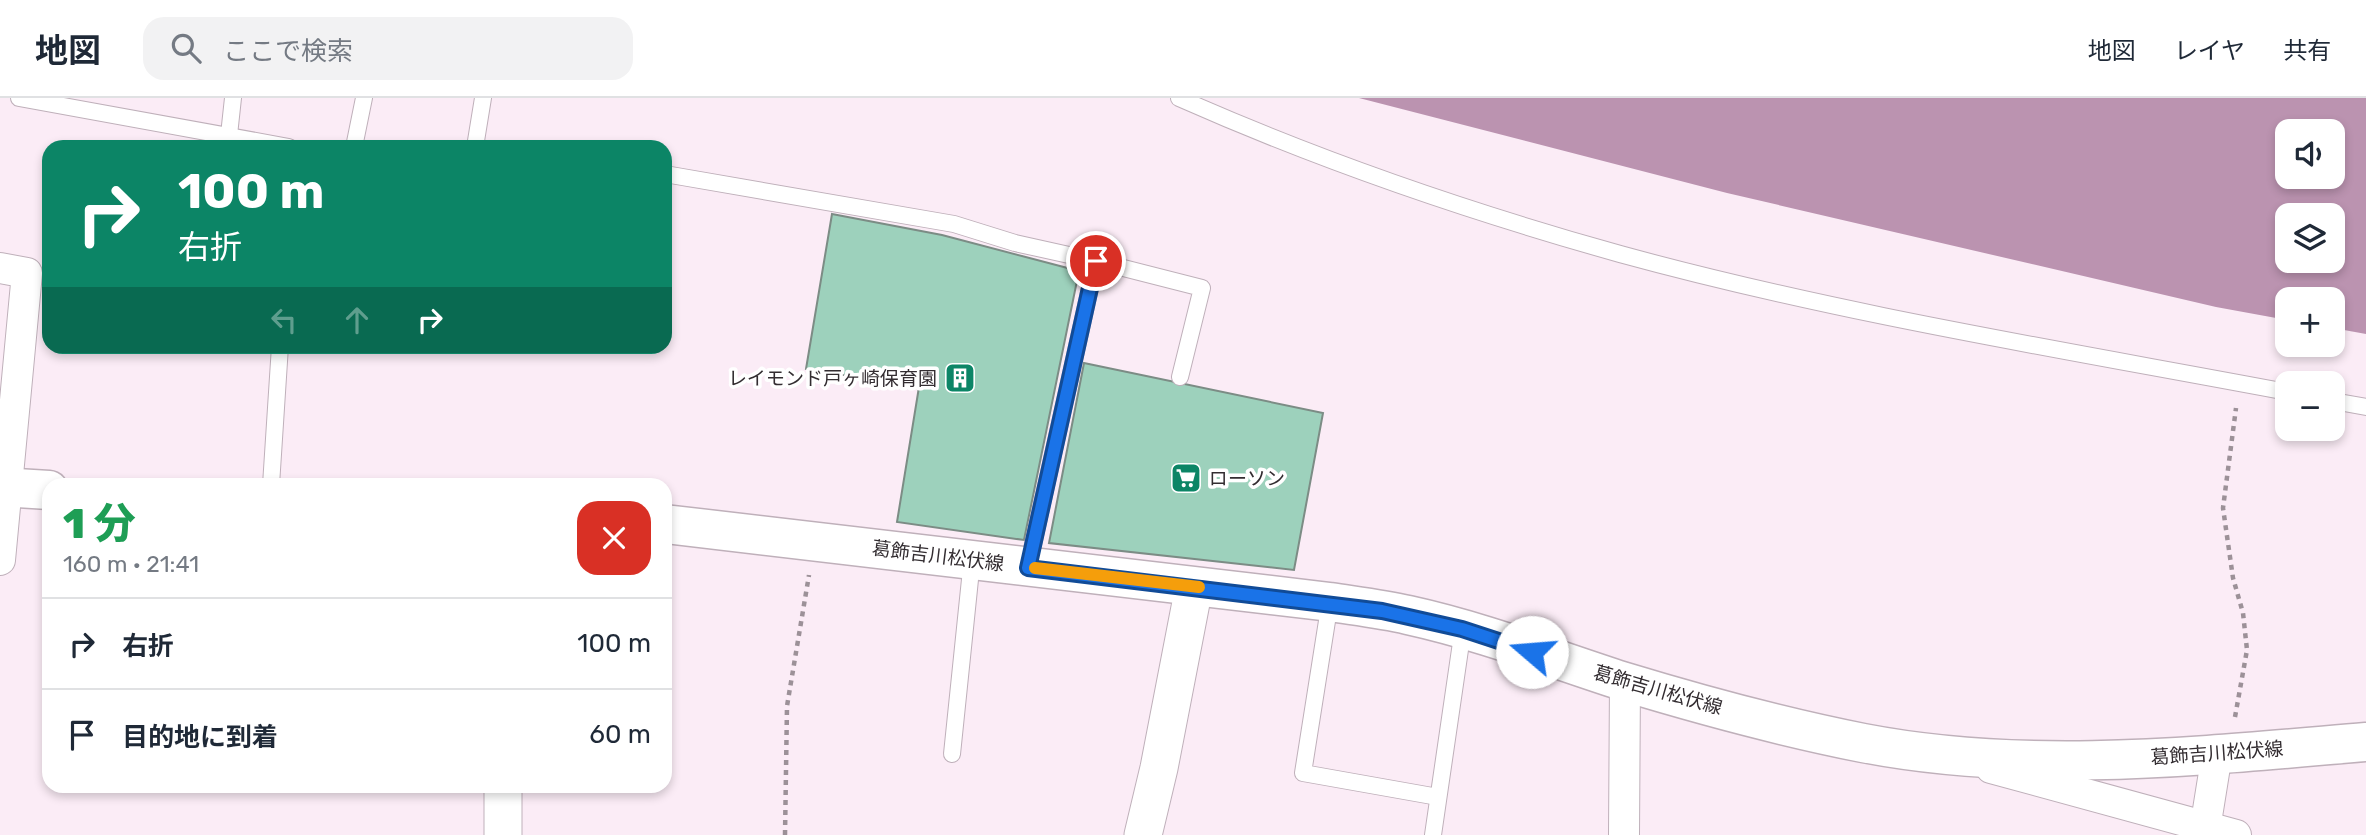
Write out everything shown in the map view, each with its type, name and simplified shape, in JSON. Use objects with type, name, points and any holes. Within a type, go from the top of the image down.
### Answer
[{"type":"main road","points":[[3,487],[42,490]]},
{"type":"main road","name":"葛飾吉川松伏線","points":[[672,525],[1330,602],[1408,615],[1781,725],[1865,743],[1947,756],[2034,760],[2222,754],[2366,742]]},
{"type":"street","points":[[0,268],[27,273],[3,487],[0,560]]},
{"type":"street","points":[[1143,835],[1194,587]]},
{"type":"street","points":[[1624,835],[1625,681]]},
{"type":"street","points":[[2205,831],[2222,754]]},
{"type":"street","points":[[1947,756],[2205,831],[2236,835]]},
{"type":"street","points":[[503,793],[503,835]]},
{"type":"lane","points":[[19,98],[254,140]]},
{"type":"lane","points":[[229,135],[233,98]]},
{"type":"lane","points":[[355,140],[364,98]]},
{"type":"lane","points":[[476,140],[482,98]]},
{"type":"lane","points":[[1179,98],[1271,138],[1476,210],[1620,254],[1832,305],[2049,349],[2275,390]]},
{"type":"lane","points":[[672,175],[954,224],[1015,243],[1202,288],[1180,377]]},
{"type":"lane","points":[[1028,568],[1096,261]]},
{"type":"lane","points":[[271,478],[279,354]]},
{"type":"lane","points":[[2345,403],[2366,407]]},
{"type":"lane","points":[[952,754],[972,560]]},
{"type":"lane","points":[[1330,602],[1303,773],[1438,796]]},
{"type":"lane","points":[[1433,835],[1462,629]]},
{"type":"path","points":[[2222,754],[2247,650],[2243,613],[2233,578],[2222,508],[2240,383]]},
{"type":"path","points":[[785,835],[787,706],[814,541]]},
{"type":"shaded area","points":[[1359,98],[2366,98],[2366,334],[2345,330],[2345,287],[2275,287],[2275,318],[2216,307],[1727,193]]},
{"type":"building","name":"レイモンド戸ヶ崎保育園","points":[[832,214],[942,235],[1079,271],[1024,540],[897,522],[919,387],[806,369]]},
{"type":"building","name":"ローソン","points":[[1084,363],[1323,413],[1294,570],[1049,543]]},
{"type":"slow traffic","points":[[1035,568],[1199,587]]},
{"type":"place","name":"レイモンド戸ヶ崎保育園","points":[[960,378]]},
{"type":"place","name":"ローソン","points":[[1186,478]]},
{"type":"route","points":[[1096,261],[1028,568],[1330,602],[1408,615],[1532,652]]}]
